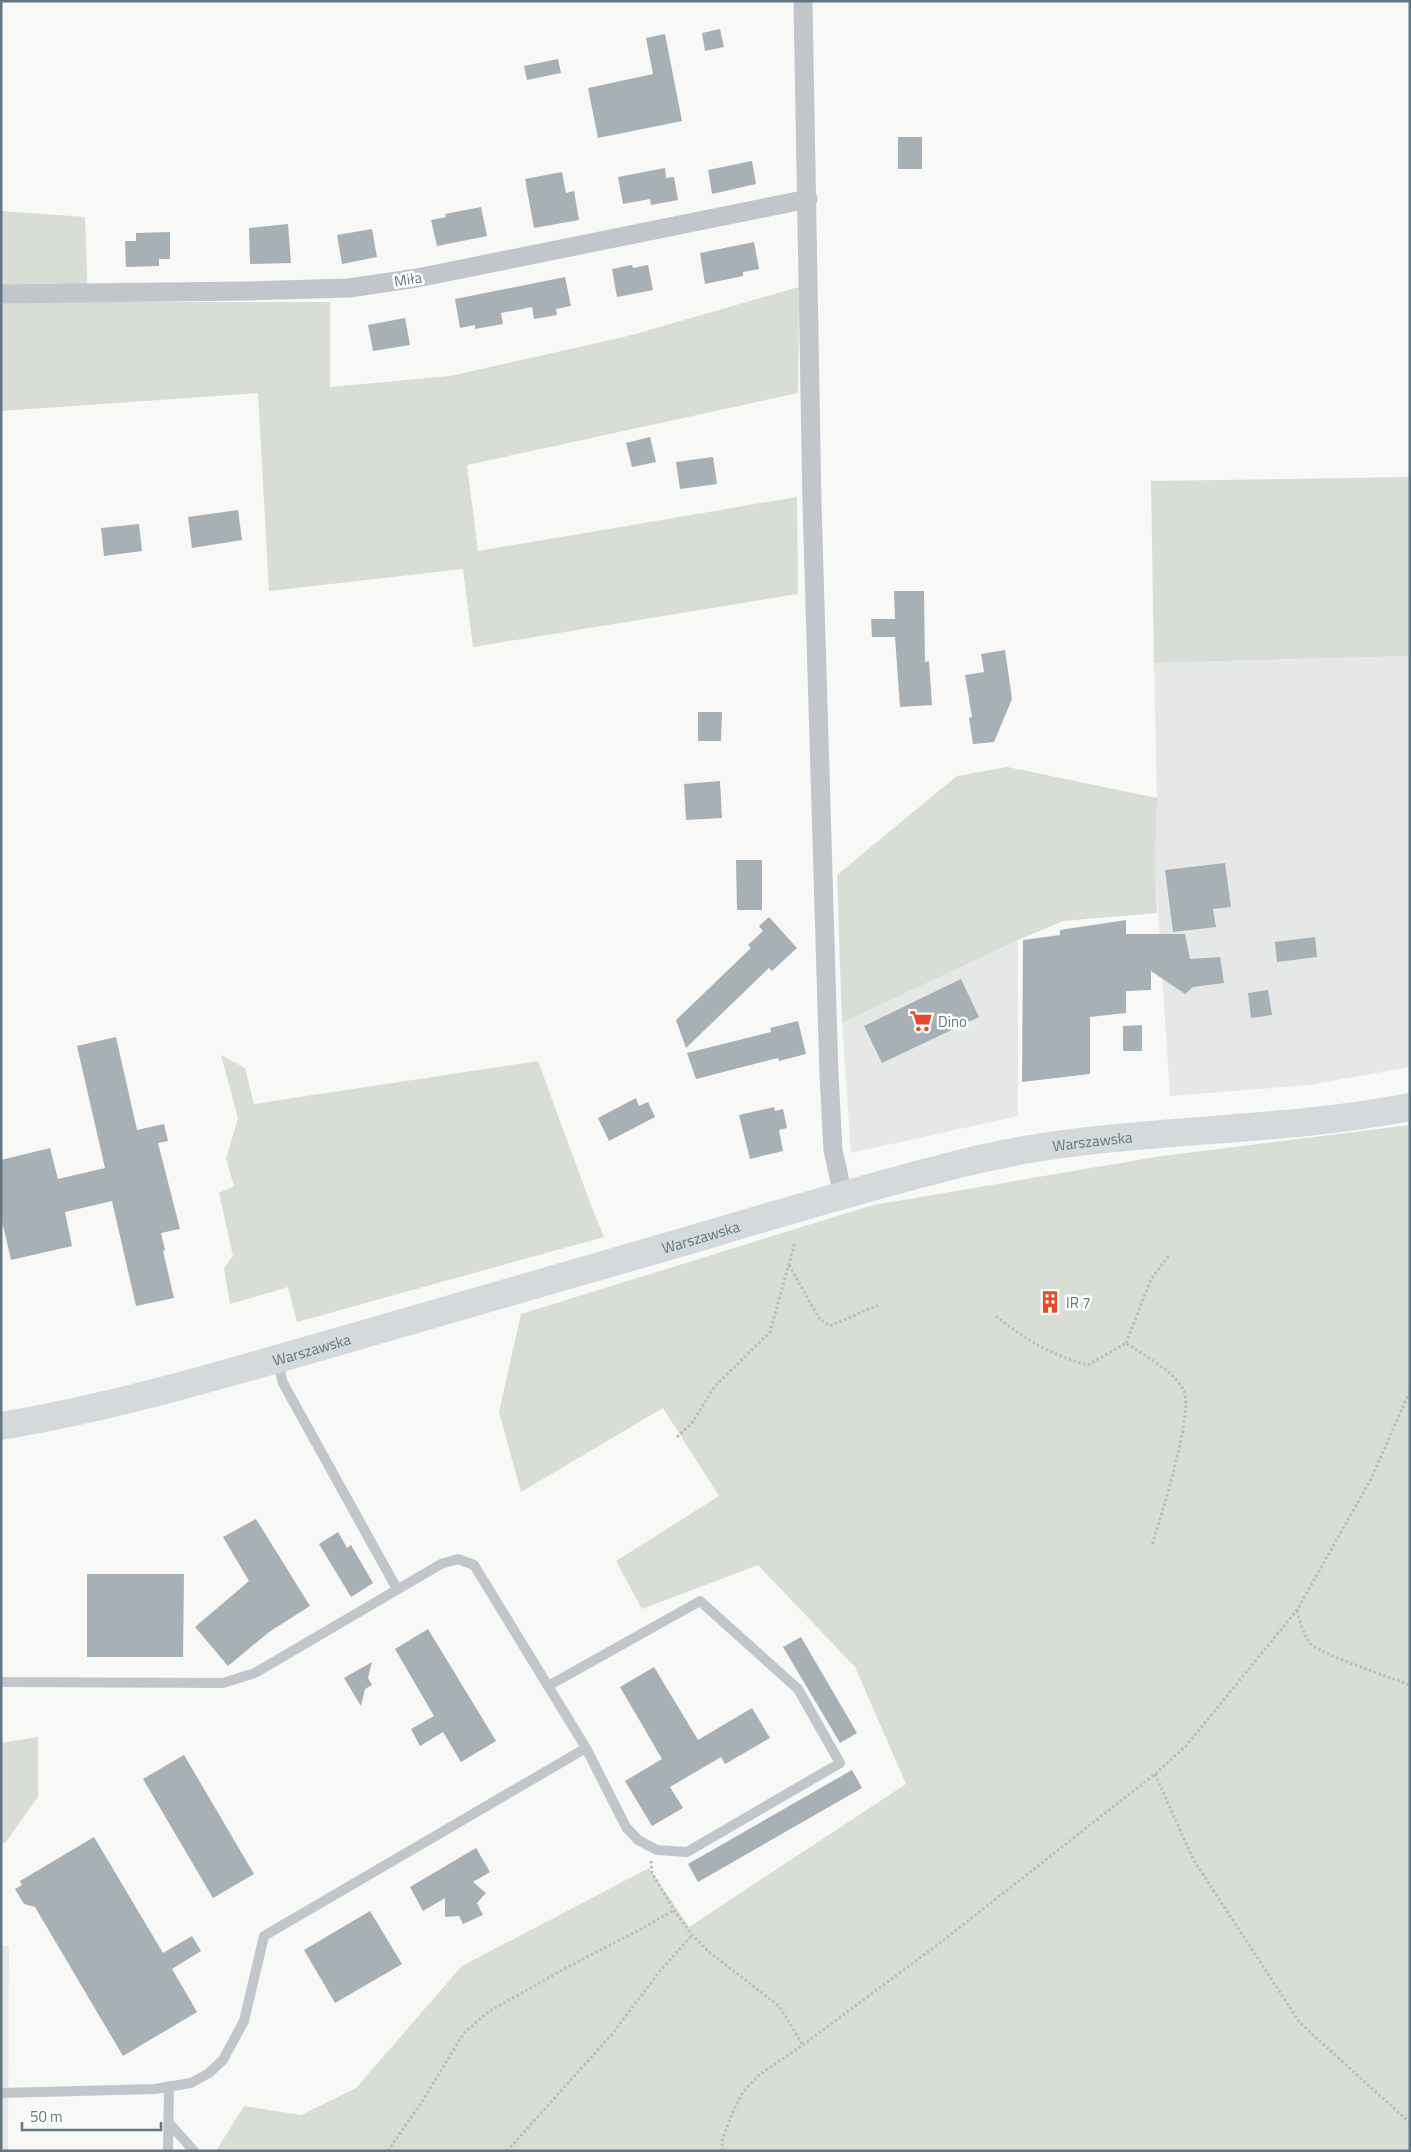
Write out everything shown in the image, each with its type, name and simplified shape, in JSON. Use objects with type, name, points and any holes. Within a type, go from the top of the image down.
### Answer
[{"type":"main road","name":"Warszawska","points":[[1,1426],[133,1398],[965,1162],[1032,1148],[1145,1134],[1316,1122],[1410,1107]]},
{"type":"street","points":[[803,1],[812,504],[828,1065],[833,1150],[843,1196]]},
{"type":"street","name":"Miła","points":[[1,294],[349,288],[417,278],[808,198]]},
{"type":"lane","points":[[276,1358],[283,1383],[397,1590]]},
{"type":"lane","points":[[1,1682],[223,1683],[255,1673],[441,1564],[458,1559],[474,1565],[548,1686],[586,1748],[626,1827],[638,1840],[657,1850],[687,1852],[840,1763],[798,1689],[700,1601],[548,1686]]},
{"type":"lane","points":[[1,2093],[154,2089],[191,2083],[209,2073],[223,2060],[244,2021],[264,1936],[586,1748]]},
{"type":"lane","points":[[168,2151],[169,2086]]},
{"type":"lane","points":[[169,2123],[194,2151]]},
{"type":"path","points":[[677,1437],[692,1423],[715,1386],[770,1332],[795,1242]]},
{"type":"path","points":[[996,1316],[1020,1335],[1042,1347],[1065,1359],[1088,1365],[1126,1343],[1151,1280],[1170,1254]]},
{"type":"path","points":[[789,1264],[820,1320],[830,1326],[878,1305]]},
{"type":"path","points":[[1126,1343],[1175,1377],[1185,1392],[1185,1423],[1170,1488],[1152,1546]]},
{"type":"path","points":[[723,2151],[722,2140],[743,2092],[760,2074],[803,2045],[948,1936],[1155,1774],[1186,1746],[1297,1610],[1371,1479],[1410,1391]]},
{"type":"path","points":[[1405,1401],[1410,1406]]},
{"type":"path","points":[[1297,1610],[1301,1624],[1311,1644],[1336,1657],[1410,1685]]},
{"type":"path","points":[[1155,1774],[1193,1859],[1300,2023],[1410,2124]]},
{"type":"path","points":[[657,1850],[651,1858],[652,1873],[692,1936],[709,1952],[779,2006],[803,2045]]},
{"type":"path","points":[[388,2151],[423,2100],[464,2033],[488,2012],[674,1910]]},
{"type":"path","points":[[507,2151],[612,2034],[660,1971],[692,1936]]},
{"type":"shaded area","points":[[1,211],[85,217],[88,302],[330,302],[330,387],[450,376],[628,336],[799,287],[798,393],[467,465],[478,551],[797,497],[798,594],[473,647],[463,569],[269,591],[258,393],[1,411]]},
{"type":"shaded area","points":[[1410,477],[1410,656],[1154,663],[1151,481]]},
{"type":"shaded area","points":[[1410,656],[1410,1067],[1309,1085],[1170,1096],[1155,865],[1157,798],[1154,663]]},
{"type":"shaded area","points":[[1007,767],[1157,798],[1155,865],[1157,913],[1063,921],[1018,940],[842,1023],[837,875],[957,776]]},
{"type":"shaded area","points":[[1018,940],[1018,1116],[851,1153],[842,1023]]},
{"type":"shaded area","points":[[221,1055],[245,1068],[254,1104],[538,1061],[604,1237],[297,1322],[288,1287],[230,1304],[224,1268],[233,1256],[219,1193],[234,1186],[226,1159],[238,1118]]},
{"type":"shaded area","points":[[1410,1125],[1410,2151],[216,2151],[244,2106],[301,2115],[356,2088],[462,1966],[649,1868],[689,1927],[906,1784],[855,1667],[758,1565],[642,1609],[616,1561],[719,1496],[663,1408],[521,1492],[499,1412],[521,1314],[873,1205],[1162,1156]]},
{"type":"shaded area","points":[[38,1737],[38,1797],[5,1843],[1,1844],[1,1743]]},
{"type":"shaded area","points":[[1,1946],[9,1946],[8,2151],[1,2151]]},
{"type":"building","points":[[720,29],[724,47],[705,51],[702,33]]},
{"type":"building","points":[[665,34],[682,121],[598,138],[588,88],[653,74],[646,38]]},
{"type":"building","points":[[558,59],[561,73],[527,80],[524,66]]},
{"type":"building","points":[[898,137],[922,137],[922,169],[898,169]]},
{"type":"building","points":[[752,161],[756,184],[712,194],[708,170]]},
{"type":"building","points":[[665,168],[666,178],[674,177],[678,200],[651,205],[650,199],[623,204],[618,177]]},
{"type":"building","points":[[562,172],[566,193],[574,191],[579,220],[534,228],[525,179]]},
{"type":"building","points":[[481,207],[487,236],[437,246],[431,220],[446,217],[445,214]]},
{"type":"building","points":[[288,224],[291,263],[250,264],[249,228]]},
{"type":"building","points":[[372,229],[377,257],[342,264],[337,235]]},
{"type":"building","points":[[170,232],[170,259],[159,259],[159,266],[126,267],[125,241],[136,241],[136,233]]},
{"type":"building","points":[[754,242],[759,269],[743,272],[743,276],[705,284],[700,253]]},
{"type":"building","points":[[632,265],[633,268],[648,265],[653,290],[617,297],[612,269]]},
{"type":"building","points":[[565,277],[571,306],[556,309],[557,315],[534,319],[532,307],[501,313],[503,324],[475,329],[475,325],[460,328],[455,299]]},
{"type":"building","points":[[405,318],[410,345],[373,351],[368,325]]},
{"type":"building","points":[[650,437],[656,462],[632,467],[626,443]]},
{"type":"building","points":[[713,457],[717,484],[680,489],[676,462]]},
{"type":"building","points":[[238,510],[242,540],[192,548],[188,517]]},
{"type":"building","points":[[139,524],[142,551],[104,556],[101,528]]},
{"type":"building","points":[[894,591],[924,591],[925,662],[929,661],[932,705],[900,707],[895,637],[872,637],[871,619],[895,619]]},
{"type":"building","points":[[1005,650],[1012,699],[994,742],[973,744],[969,718],[972,717],[965,675],[984,672],[981,654]]},
{"type":"building","points":[[698,712],[722,712],[721,741],[698,741]]},
{"type":"building","points":[[720,781],[722,818],[686,820],[684,784]]},
{"type":"building","points":[[736,860],[762,860],[762,910],[737,910]]},
{"type":"building","points":[[1225,863],[1231,907],[1213,909],[1216,927],[1173,932],[1165,870]]},
{"type":"building","points":[[769,917],[797,948],[772,971],[769,968],[686,1048],[676,1020],[751,948],[748,945],[763,931],[759,926]]},
{"type":"building","points":[[1126,920],[1126,934],[1185,934],[1190,959],[1220,957],[1224,983],[1193,987],[1185,994],[1151,971],[1151,990],[1126,991],[1126,1013],[1090,1017],[1090,1074],[1022,1082],[1023,940],[1060,935],[1060,930]]},
{"type":"building","points":[[1315,937],[1317,957],[1277,962],[1275,942]]},
{"type":"building","name":"Dino","points":[[961,979],[979,1017],[882,1063],[864,1026]]},
{"type":"building","points":[[1268,990],[1272,1015],[1251,1018],[1248,993]]},
{"type":"building","points":[[798,1021],[806,1054],[779,1061],[778,1058],[696,1079],[687,1053],[771,1032],[770,1028]]},
{"type":"building","points":[[1142,1025],[1142,1051],[1123,1051],[1123,1026]]},
{"type":"building","points":[[116,1037],[137,1130],[164,1124],[168,1141],[158,1143],[180,1229],[161,1233],[165,1250],[163,1251],[174,1298],[136,1306],[112,1201],[65,1212],[72,1246],[11,1260],[1,1217],[1,1160],[50,1148],[58,1179],[105,1168],[77,1046]]},
{"type":"building","points":[[636,1098],[639,1106],[648,1102],[655,1117],[609,1141],[598,1118]]},
{"type":"building","points":[[774,1107],[775,1111],[783,1109],[787,1128],[779,1130],[783,1151],[750,1159],[739,1115]]},
{"type":"building","points":[[256,1519],[310,1606],[269,1632],[228,1666],[195,1627],[249,1581],[223,1537]]},
{"type":"building","points":[[338,1532],[347,1548],[351,1545],[373,1583],[351,1597],[319,1544]]},
{"type":"building","points":[[87,1574],[184,1574],[183,1657],[87,1657]]},
{"type":"building","points":[[428,1629],[496,1741],[461,1762],[443,1732],[420,1746],[411,1729],[434,1716],[395,1649]]},
{"type":"building","points":[[801,1637],[857,1733],[840,1743],[783,1647]]},
{"type":"building","points":[[372,1662],[368,1678],[372,1685],[365,1689],[361,1706],[344,1678]]},
{"type":"building","points":[[654,1667],[698,1740],[752,1708],[770,1738],[725,1764],[721,1757],[670,1787],[683,1808],[652,1826],[625,1781],[662,1759],[620,1687]]},
{"type":"building","points":[[184,1755],[254,1874],[213,1898],[143,1779]]},
{"type":"building","points":[[852,1770],[862,1788],[698,1882],[688,1864]]},
{"type":"building","points":[[94,1837],[163,1953],[192,1936],[201,1951],[172,1969],[197,2012],[123,2056],[35,1907],[24,1904],[15,1889],[22,1885],[20,1881]]},
{"type":"building","points":[[476,1848],[490,1872],[473,1882],[486,1893],[477,1903],[483,1915],[463,1924],[459,1916],[445,1917],[445,1898],[423,1911],[410,1887]]},
{"type":"building","points":[[370,1911],[402,1964],[335,2003],[304,1950]]},
{"type":"place","name":"Dino","points":[[921,1021]]},
{"type":"place","name":"IR 7","points":[[1050,1302]]}]
